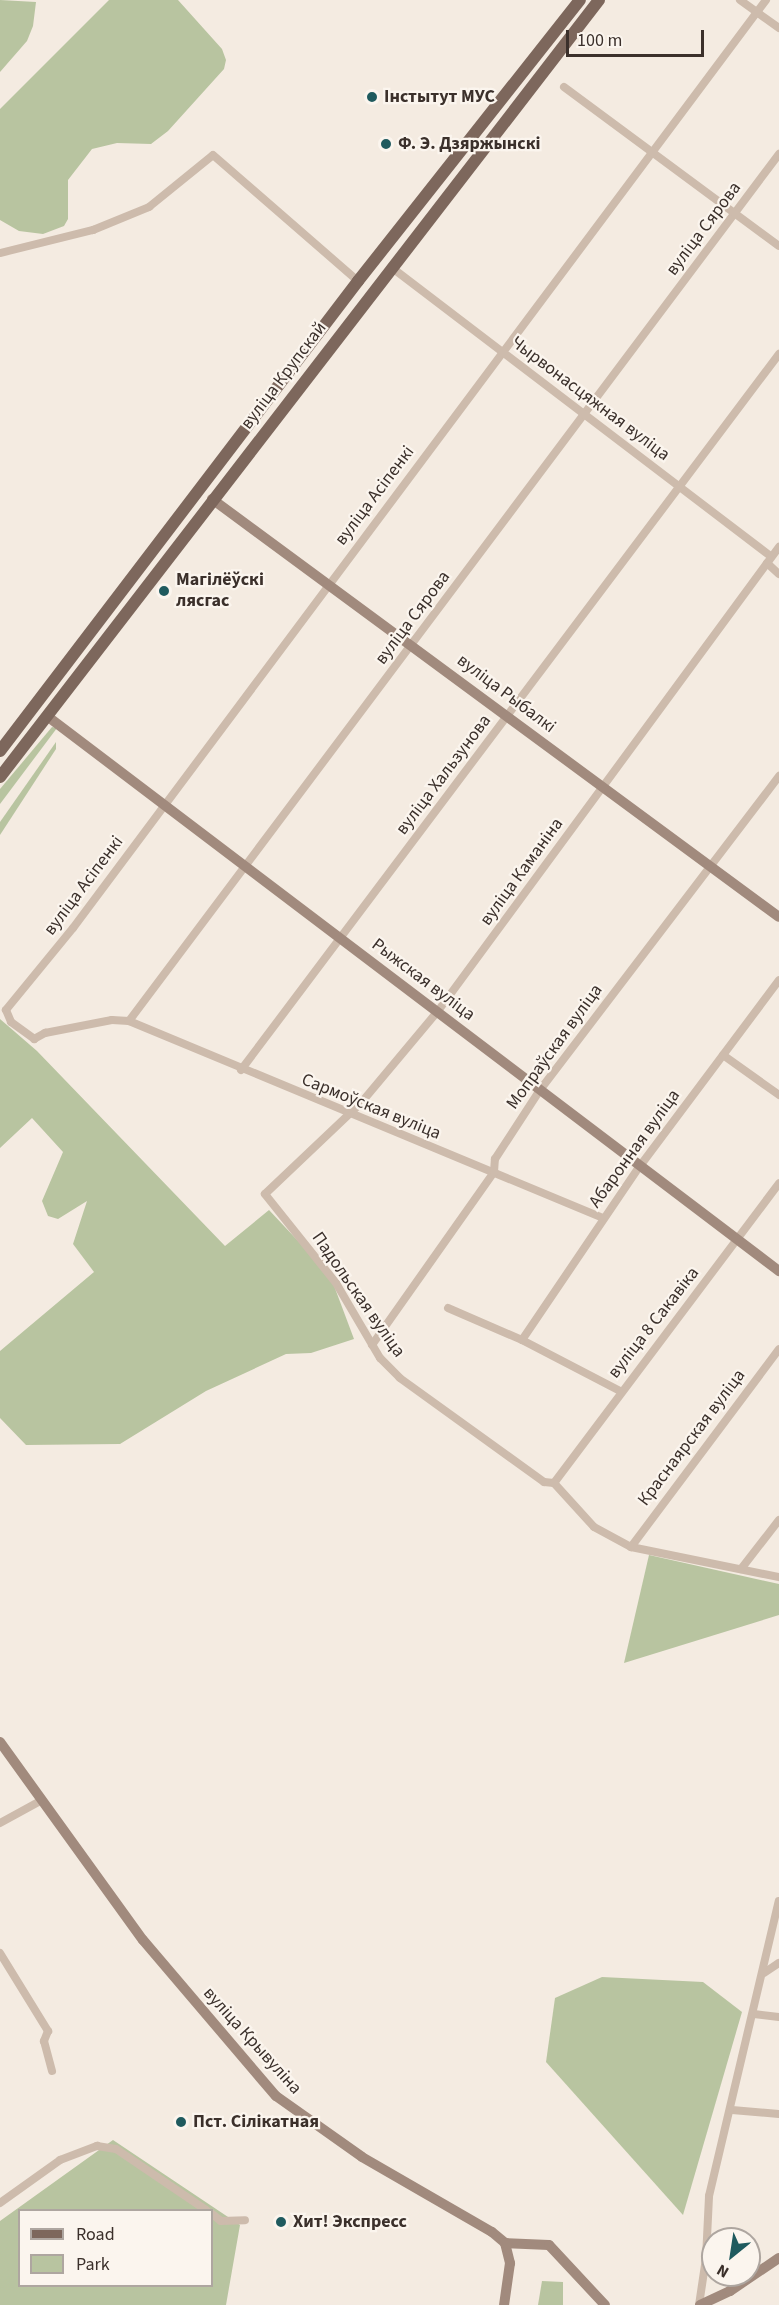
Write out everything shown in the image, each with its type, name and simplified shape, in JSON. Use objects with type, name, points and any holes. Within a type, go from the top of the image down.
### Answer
[{"type":"main road","name":"вуліца Крупскай","points":[[0,751],[358,282],[580,0]]},
{"type":"main road","name":"вуліца Крупскай","points":[[0,777],[212,499],[599,0]]},
{"type":"street","points":[[740,0],[779,27]]},
{"type":"street","name":"вуліца Асіпенкі","points":[[129,1021],[112,1020],[45,1033],[34,1039],[11,1022],[6,1010],[73,928],[766,0]]},
{"type":"street","points":[[564,87],[779,246]]},
{"type":"street","name":"вуліца Сярова","points":[[129,1021],[779,154]]},
{"type":"street","points":[[0,253],[93,230],[149,207],[213,155],[358,282]]},
{"type":"street","name":"Чырвонасцяжная вуліца","points":[[391,267],[680,486],[769,560],[779,573]]},
{"type":"street","name":"вуліца Хальзунова","points":[[241,1070],[779,354]]},
{"type":"street","name":"вуліца Рыбалкі","points":[[212,499],[779,917]]},
{"type":"street","name":"вуліца Каманіна","points":[[266,1194],[349,1115],[438,1011],[779,547]]},
{"type":"street","name":"Рыжская вуліца","points":[[47,716],[779,1271]]},
{"type":"street","name":"Мопраўская вуліца","points":[[372,1346],[494,1172],[495,1159],[540,1090],[779,776]]},
{"type":"street","name":"Абаронная вуліца","points":[[522,1340],[640,1166],[779,980]]},
{"type":"street","name":"Сармоўская вуліца","points":[[129,1021],[349,1115],[603,1218]]},
{"type":"street","points":[[723,1055],[779,1095]]},
{"type":"street","name":"вуліца 8 Сакавіка","points":[[554,1483],[620,1391],[779,1183]]},
{"type":"street","name":"Падольская вуліца","points":[[266,1194],[336,1283],[372,1346],[400,1378],[544,1482],[554,1483]]},
{"type":"street","points":[[448,1308],[522,1340],[620,1391]]},
{"type":"street","name":"Краснаярская вуліца","points":[[631,1547],[779,1349]]},
{"type":"street","points":[[554,1483],[594,1527],[631,1547],[779,1577]]},
{"type":"street","points":[[741,1569],[779,1520]]},
{"type":"street","name":"вуліца Крывуліна","points":[[0,1742],[143,1940],[276,2096],[362,2157],[492,2232],[505,2243]]},
{"type":"street","points":[[0,1823],[42,1800]]},
{"type":"street","points":[[699,2305],[706,2258],[709,2196],[732,2110],[779,1901]]},
{"type":"street","points":[[0,1953],[48,2031],[44,2041],[52,2071]]},
{"type":"street","points":[[764,1973],[779,1963]]},
{"type":"street","points":[[754,2014],[779,2017]]},
{"type":"street","points":[[732,2110],[779,2114]]},
{"type":"street","points":[[0,2203],[60,2160],[98,2146],[116,2149],[203,2209]]},
{"type":"street","points":[[213,2215],[221,2221],[245,2220]]},
{"type":"street","points":[[504,2305],[510,2263],[505,2243],[549,2246],[605,2305]]},
{"type":"street","points":[[699,2305],[730,2291],[779,2258]]},
{"type":"green space","points":[[0,0],[36,2],[33,26],[27,41],[0,72]]},
{"type":"green space","points":[[109,0],[178,0],[222,49],[226,60],[224,69],[168,131],[151,144],[117,143],[92,149],[68,180],[68,219],[64,226],[43,234],[19,231],[0,220],[0,109]]},
{"type":"green space","points":[[52,727],[57,728],[0,804],[0,789]]},
{"type":"green space","points":[[56,742],[56,749],[0,835],[0,822]]},
{"type":"green space","points":[[0,1019],[37,1051],[225,1246],[269,1210],[330,1275],[354,1339],[311,1353],[286,1354],[206,1391],[120,1444],[26,1445],[0,1418],[0,1351],[94,1272],[73,1244],[87,1201],[58,1219],[48,1216],[42,1201],[63,1152],[32,1118],[0,1148]]},
{"type":"green space","points":[[649,1555],[779,1584],[779,1615],[624,1663]]},
{"type":"green space","points":[[602,1977],[703,1982],[742,2012],[683,2215],[546,2062],[555,1998]]},
{"type":"green space","points":[[113,2140],[240,2225],[226,2305],[0,2305],[0,2221]]},
{"type":"green space","points":[[542,2281],[563,2282],[563,2305],[538,2305]]},
{"type":"place","name":"Інстытут МУС","points":[[372,97]]},
{"type":"place","name":"Ф. Э. Дзяржынскі","points":[[386,144]]},
{"type":"place","name":"Магілёўскі лясгас","points":[[164,591]]},
{"type":"place","name":"Пст. Сілікатная","points":[[181,2122]]},
{"type":"place","name":"Хит! Экспресс","points":[[281,2222]]}]
